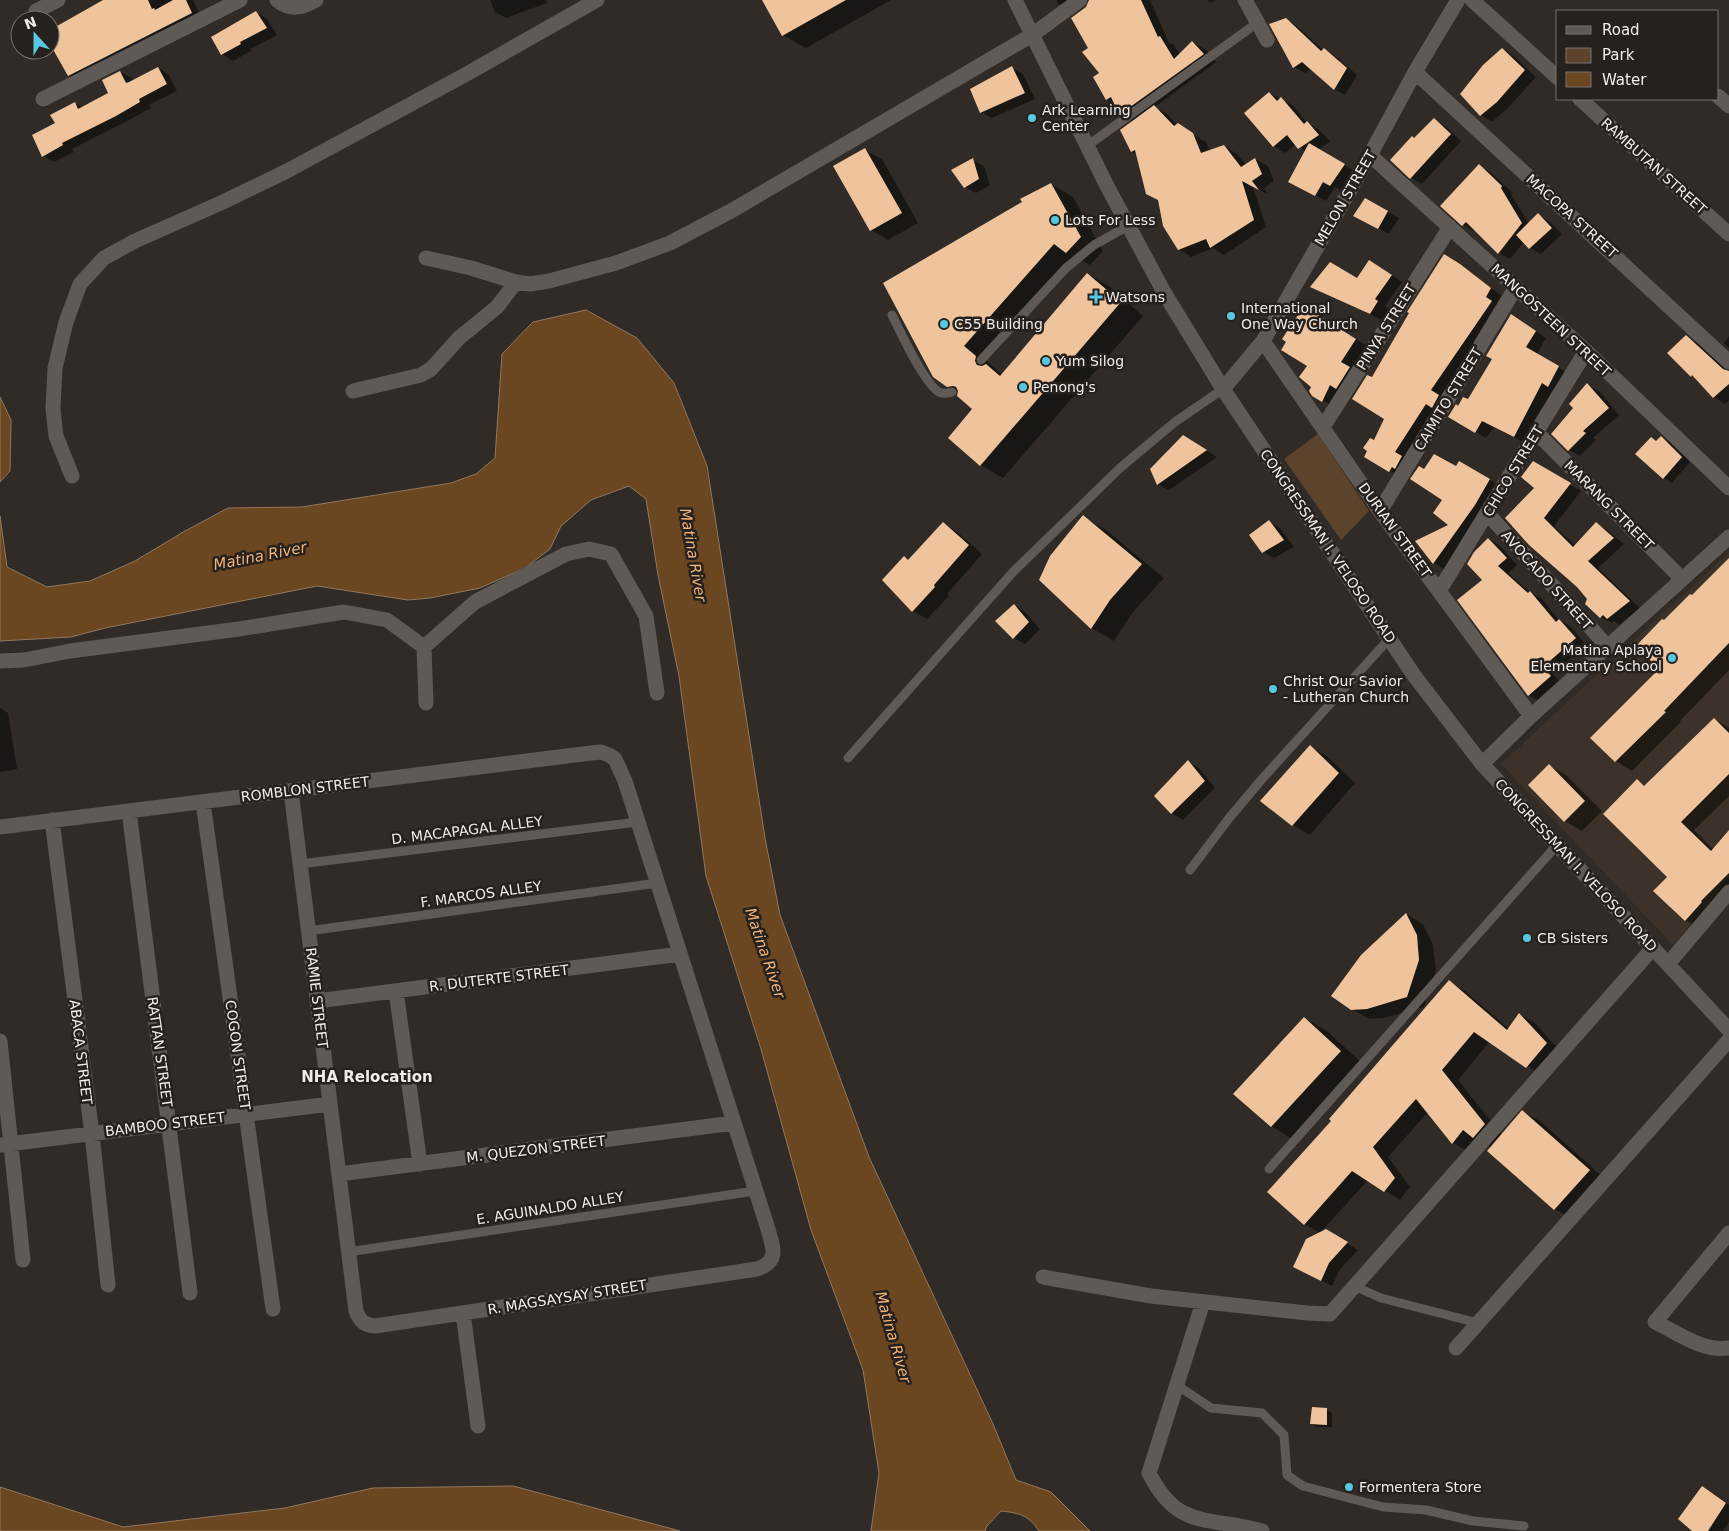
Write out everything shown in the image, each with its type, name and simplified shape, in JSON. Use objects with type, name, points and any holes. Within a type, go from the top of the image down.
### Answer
[{"type":"street","points":[[38,10],[58,0]]},
{"type":"street","points":[[43,99],[240,0]]},
{"type":"street","points":[[277,0],[285,6],[296,8],[307,6],[316,0]]},
{"type":"street","points":[[72,476],[56,436],[53,409],[55,368],[66,322],[80,284],[104,258],[135,241],[223,202],[302,163],[464,76],[597,0]]},
{"type":"street","name":"CONGRESSMAN I. VELOSO ROAD","points":[[1015,0],[1087,146],[1165,294],[1223,390],[1444,717],[1482,764],[1729,1030]]},
{"type":"street","points":[[426,258],[530,284],[616,263],[670,243],[739,206],[1032,35],[1080,0]]},
{"type":"street","points":[[1245,0],[1266,40]]},
{"type":"street","name":"MELON STREET","points":[[1223,390],[1263,340],[1370,155],[1414,72],[1458,0]]},
{"type":"street","points":[[1472,0],[1556,76]]},
{"type":"street","name":"MACOPA STREET","points":[[1414,72],[1729,362]]},
{"type":"street","points":[[1719,97],[1729,106]]},
{"type":"street","name":"RAMBUTAN STREET","points":[[1581,100],[1729,234]]},
{"type":"street","name":"MANGOSTEEN STREET","points":[[1370,155],[1586,350],[1729,488]]},
{"type":"street","name":"PINYA STREET","points":[[1323,427],[1450,227]]},
{"type":"street","points":[[353,392],[421,375],[431,369],[459,338],[497,307],[516,282]]},
{"type":"street","name":"CAIMITO STREET","points":[[1380,510],[1516,287]]},
{"type":"street","name":"DURIAN STREET","points":[[1263,340],[1380,510],[1530,716]]},
{"type":"street","name":"CHICO STREET","points":[[1439,591],[1586,350]]},
{"type":"street","name":"MARANG STREET","points":[[1536,432],[1682,579]]},
{"type":"street","name":"AVOCADO STREET","points":[[1487,513],[1608,646]]},
{"type":"street","points":[[1482,764],[1530,716],[1729,537]]},
{"type":"street","points":[[424,647],[475,602],[566,554],[589,549],[611,554],[646,616],[657,693]]},
{"type":"street","points":[[0,661],[24,660],[70,651],[239,629],[344,612],[387,620],[424,647]]},
{"type":"street","points":[[424,647],[426,703]]},
{"type":"street","name":"ROMBLON STREET","points":[[0,826],[601,752],[609,754],[615,759],[625,781],[638,822]]},
{"type":"street","name":"RAMIE STREET","points":[[291,791],[348,1252],[356,1310],[362,1322]]},
{"type":"street","name":"COGON STREET","points":[[203,802],[273,1309]]},
{"type":"street","name":"RATTAN STREET","points":[[129,811],[190,1293]]},
{"type":"street","name":"ABACA STREET","points":[[52,820],[92,1134],[108,1285]]},
{"type":"street","points":[[638,822],[755,1191]]},
{"type":"street","points":[[1668,964],[1729,892]]},
{"type":"street","points":[[1043,1277],[1151,1296],[1330,1314],[1653,948]]},
{"type":"street","name":"R. DUTERTE STREET","points":[[317,1001],[680,954]]},
{"type":"street","points":[[396,991],[420,1164]]},
{"type":"street","points":[[1456,1348],[1729,1040]]},
{"type":"street","points":[[0,1041],[6,1144],[23,1260]]},
{"type":"street","name":"BAMBOO STREET","points":[[6,1144],[330,1104]]},
{"type":"street","name":"M. QUEZON STREET","points":[[338,1174],[734,1123]]},
{"type":"street","name":"R. MAGSAYSAY STREET","points":[[362,1322],[375,1326],[757,1269],[770,1261],[773,1255],[773,1247],[755,1191]]},
{"type":"street","points":[[1729,1233],[1655,1322],[1706,1347],[1729,1348]]},
{"type":"street","points":[[1203,1302],[1149,1473],[1159,1491],[1171,1506],[1191,1518],[1262,1531]]},
{"type":"street","points":[[463,1313],[478,1426]]},
{"type":"lane","points":[[1087,146],[1257,23]]},
{"type":"lane","points":[[981,360],[1066,268],[1094,245],[1128,226]]},
{"type":"lane","points":[[892,315],[922,372],[934,389],[945,394],[952,392]]},
{"type":"lane","points":[[848,758],[1014,572],[1120,468],[1175,422],[1223,390]]},
{"type":"lane","points":[[1190,870],[1249,794],[1390,639]]},
{"type":"lane","name":"D. MACAPAGAL ALLEY","points":[[300,864],[638,822]]},
{"type":"lane","points":[[1269,1170],[1557,845]]},
{"type":"lane","name":"F. MARCOS ALLEY","points":[[308,931],[658,884]]},
{"type":"lane","name":"E. AGUINALDO ALLEY","points":[[348,1252],[755,1191]]},
{"type":"lane","points":[[1354,1286],[1382,1298],[1478,1322]]},
{"type":"lane","points":[[1177,1385],[1212,1408],[1262,1413],[1284,1435],[1288,1475],[1303,1486],[1383,1507],[1426,1510],[1473,1521],[1524,1526]]},
{"type":"shaded area","name":"Matina Aplaya Elementary School","points":[[1729,552],[1729,878],[1673,945],[1501,764]]},
{"type":"green space","points":[[1318,434],[1369,511],[1341,540],[1284,459]]},
{"type":"water","name":"Matina River","points":[[586,310],[637,338],[674,383],[707,466],[765,838],[780,915],[869,1157],[993,1424],[1016,1480],[1051,1492],[1090,1531],[1039,1531],[1027,1518],[1001,1511],[987,1526],[985,1531],[871,1531],[879,1473],[863,1370],[811,1230],[761,1049],[706,876],[679,676],[658,575],[646,499],[629,486],[591,500],[561,526],[550,549],[525,568],[480,588],[430,598],[408,600],[317,586],[105,628],[71,637],[0,641],[0,516],[7,567],[47,587],[90,581],[135,561],[228,508],[302,507],[451,483],[476,474],[495,458],[502,354],[533,322]]},
{"type":"water","points":[[0,397],[11,420],[10,471],[0,482]]},
{"type":"water","points":[[513,1486],[680,1531],[0,1531],[0,1487],[123,1527],[285,1508],[373,1488]]},
{"type":"building","points":[[103,0],[148,0],[152,9],[154,8],[155,10],[173,0],[186,0],[192,13],[68,76],[59,60],[60,24]]},
{"type":"building","points":[[762,0],[846,0],[782,36]]},
{"type":"building","points":[[1089,0],[1141,0],[1158,37],[1160,36],[1174,59],[1192,41],[1204,54],[1119,115],[1111,97],[1106,100],[1093,77],[1099,73],[1082,52],[1088,48],[1071,18],[1086,7]]},
{"type":"building","points":[[256,11],[267,28],[240,42],[241,44],[221,55],[211,37]]},
{"type":"building","points":[[1286,18],[1321,51],[1324,48],[1347,68],[1334,90],[1302,62],[1293,68],[1269,24]]},
{"type":"building","points":[[1502,48],[1525,70],[1497,102],[1480,116],[1460,94],[1483,65]]},
{"type":"building","points":[[1012,66],[1025,93],[980,113],[970,89]]},
{"type":"building","points":[[158,67],[167,84],[139,99],[140,102],[116,116],[62,143],[63,145],[42,157],[32,135],[55,123],[50,115],[75,102],[78,109],[108,93],[102,80],[120,71],[126,83]]},
{"type":"building","points":[[1269,92],[1277,101],[1281,97],[1304,124],[1307,121],[1319,135],[1298,149],[1287,135],[1273,147],[1244,113]]},
{"type":"building","points":[[1154,105],[1174,126],[1178,123],[1193,133],[1201,153],[1224,145],[1241,167],[1255,158],[1262,174],[1252,181],[1259,190],[1242,181],[1254,220],[1210,248],[1206,239],[1178,250],[1163,226],[1158,200],[1146,194],[1135,150],[1131,152],[1120,130]]},
{"type":"building","points":[[1434,118],[1451,134],[1410,179],[1390,160],[1412,136],[1414,138]]},
{"type":"building","points":[[1309,143],[1345,164],[1330,186],[1323,182],[1315,196],[1288,182]]},
{"type":"building","points":[[865,148],[902,213],[870,231],[833,166]]},
{"type":"building","points":[[973,158],[979,179],[964,188],[951,170]]},
{"type":"building","points":[[1479,164],[1502,186],[1501,188],[1522,223],[1498,254],[1466,222],[1462,226],[1440,206]]},
{"type":"building","name":"C55 Building","points":[[1051,183],[1081,237],[1066,253],[1054,244],[964,346],[976,356],[975,361],[977,365],[982,366],[986,364],[1000,376],[1087,273],[1121,302],[980,466],[948,438],[972,409],[957,396],[958,391],[956,387],[947,387],[933,377],[883,283],[1022,202],[1020,199]]},
{"type":"building","points":[[1365,198],[1388,211],[1378,229],[1353,216]]},
{"type":"building","points":[[1538,213],[1552,228],[1529,249],[1516,235]]},
{"type":"building","points":[[1444,254],[1491,288],[1486,297],[1492,301],[1431,390],[1439,395],[1432,408],[1426,404],[1395,452],[1402,456],[1395,469],[1392,467],[1389,472],[1364,457],[1367,451],[1363,448],[1370,438],[1374,440],[1384,419],[1352,399],[1367,375],[1372,377],[1409,313],[1407,312]]},
{"type":"building","points":[[1369,260],[1392,275],[1375,299],[1378,301],[1370,314],[1310,287],[1330,262],[1357,278]]},
{"type":"building","points":[[1304,306],[1356,339],[1341,362],[1350,367],[1336,389],[1330,385],[1322,402],[1312,396],[1309,391],[1311,387],[1299,377],[1307,366],[1281,350],[1286,342],[1282,339]]},
{"type":"building","points":[[1511,314],[1536,331],[1526,347],[1559,366],[1548,387],[1542,383],[1514,437],[1482,421],[1475,433],[1448,417],[1463,397],[1468,399],[1492,359],[1486,356]]},
{"type":"building","points":[[1686,335],[1723,369],[1729,371],[1729,384],[1713,398],[1692,375],[1691,377],[1667,353]]},
{"type":"building","points":[[1587,383],[1609,408],[1583,431],[1586,433],[1568,451],[1551,434],[1573,408],[1569,404]]},
{"type":"building","points":[[1183,435],[1207,450],[1157,485],[1150,469]]},
{"type":"building","points":[[1661,436],[1682,457],[1663,479],[1635,454],[1651,437],[1656,441]]},
{"type":"building","points":[[1434,454],[1456,466],[1459,461],[1490,479],[1475,505],[1433,564],[1415,541],[1448,525],[1433,513],[1442,500],[1410,479],[1419,466],[1424,469]]},
{"type":"building","points":[[1533,461],[1571,483],[1544,518],[1573,547],[1596,522],[1614,538],[1588,561],[1630,601],[1607,619],[1603,615],[1600,618],[1585,604],[1587,599],[1577,587],[1529,545],[1505,518],[1534,488],[1521,477]]},
{"type":"building","points":[[1083,515],[1142,564],[1110,600],[1091,629],[1039,580],[1050,556]]},
{"type":"building","points":[[1269,520],[1284,540],[1262,553],[1249,535]]},
{"type":"building","points":[[943,522],[969,545],[912,612],[882,580],[904,556],[908,560]]},
{"type":"building","points":[[1488,538],[1507,558],[1498,566],[1528,593],[1530,591],[1556,622],[1559,619],[1576,638],[1543,667],[1551,676],[1528,696],[1457,600],[1482,580],[1467,564],[1474,552]]},
{"type":"building","points":[[1729,558],[1729,643],[1664,711],[1666,712],[1615,762],[1590,738],[1659,669],[1636,646],[1662,619],[1664,620],[1690,594],[1692,595]]},
{"type":"building","points":[[1014,604],[1029,622],[1013,639],[995,621]]},
{"type":"building","points":[[1714,718],[1729,733],[1729,774],[1681,822],[1711,851],[1729,830],[1729,873],[1701,901],[1685,921],[1653,891],[1667,877],[1603,814],[1637,779],[1644,786]]},
{"type":"building","points":[[1310,745],[1339,773],[1292,826],[1260,801]]},
{"type":"building","points":[[1188,760],[1205,781],[1171,814],[1154,796]]},
{"type":"building","points":[[1549,764],[1585,801],[1564,822],[1528,785]]},
{"type":"building","points":[[1406,913],[1417,935],[1419,960],[1407,997],[1367,1009],[1351,1010],[1331,996],[1361,955]]},
{"type":"building","points":[[1449,980],[1507,1030],[1519,1013],[1547,1043],[1526,1068],[1474,1032],[1442,1070],[1485,1124],[1473,1138],[1463,1130],[1452,1144],[1416,1099],[1373,1147],[1395,1178],[1384,1192],[1352,1171],[1304,1225],[1267,1192],[1331,1121],[1329,1119]]},
{"type":"building","points":[[1304,1017],[1341,1051],[1271,1127],[1233,1094]]},
{"type":"building","points":[[1522,1110],[1590,1170],[1554,1210],[1487,1151]]},
{"type":"building","points":[[1326,1229],[1348,1242],[1329,1263],[1321,1281],[1293,1267],[1306,1239]]},
{"type":"building","points":[[1312,1407],[1327,1408],[1327,1425],[1310,1424]]},
{"type":"building","points":[[1702,1486],[1726,1503],[1708,1531],[1692,1531],[1678,1519]]},
{"type":"place","name":"Ark Learning Center","points":[[1032,118]]},
{"type":"place","name":"Lots For Less","points":[[1055,220]]},
{"type":"place","name":"Watsons","points":[[1096,297]]},
{"type":"place","name":"International One Way Church","points":[[1231,316]]},
{"type":"place","name":"C55 Building","points":[[944,324]]},
{"type":"place","name":"Yum Silog","points":[[1046,361]]},
{"type":"place","name":"Penong's","points":[[1023,387]]},
{"type":"place","name":"Matina Aplaya Elementary School","points":[[1672,658]]},
{"type":"place","name":"Christ Our Savior - Lutheran Church","points":[[1273,689]]},
{"type":"place","name":"CB Sisters","points":[[1527,938]]},
{"type":"place","name":"Formentera Store","points":[[1349,1487]]},
{"type":"district","name":"NHA Relocation","points":[[367,1077]]}]
